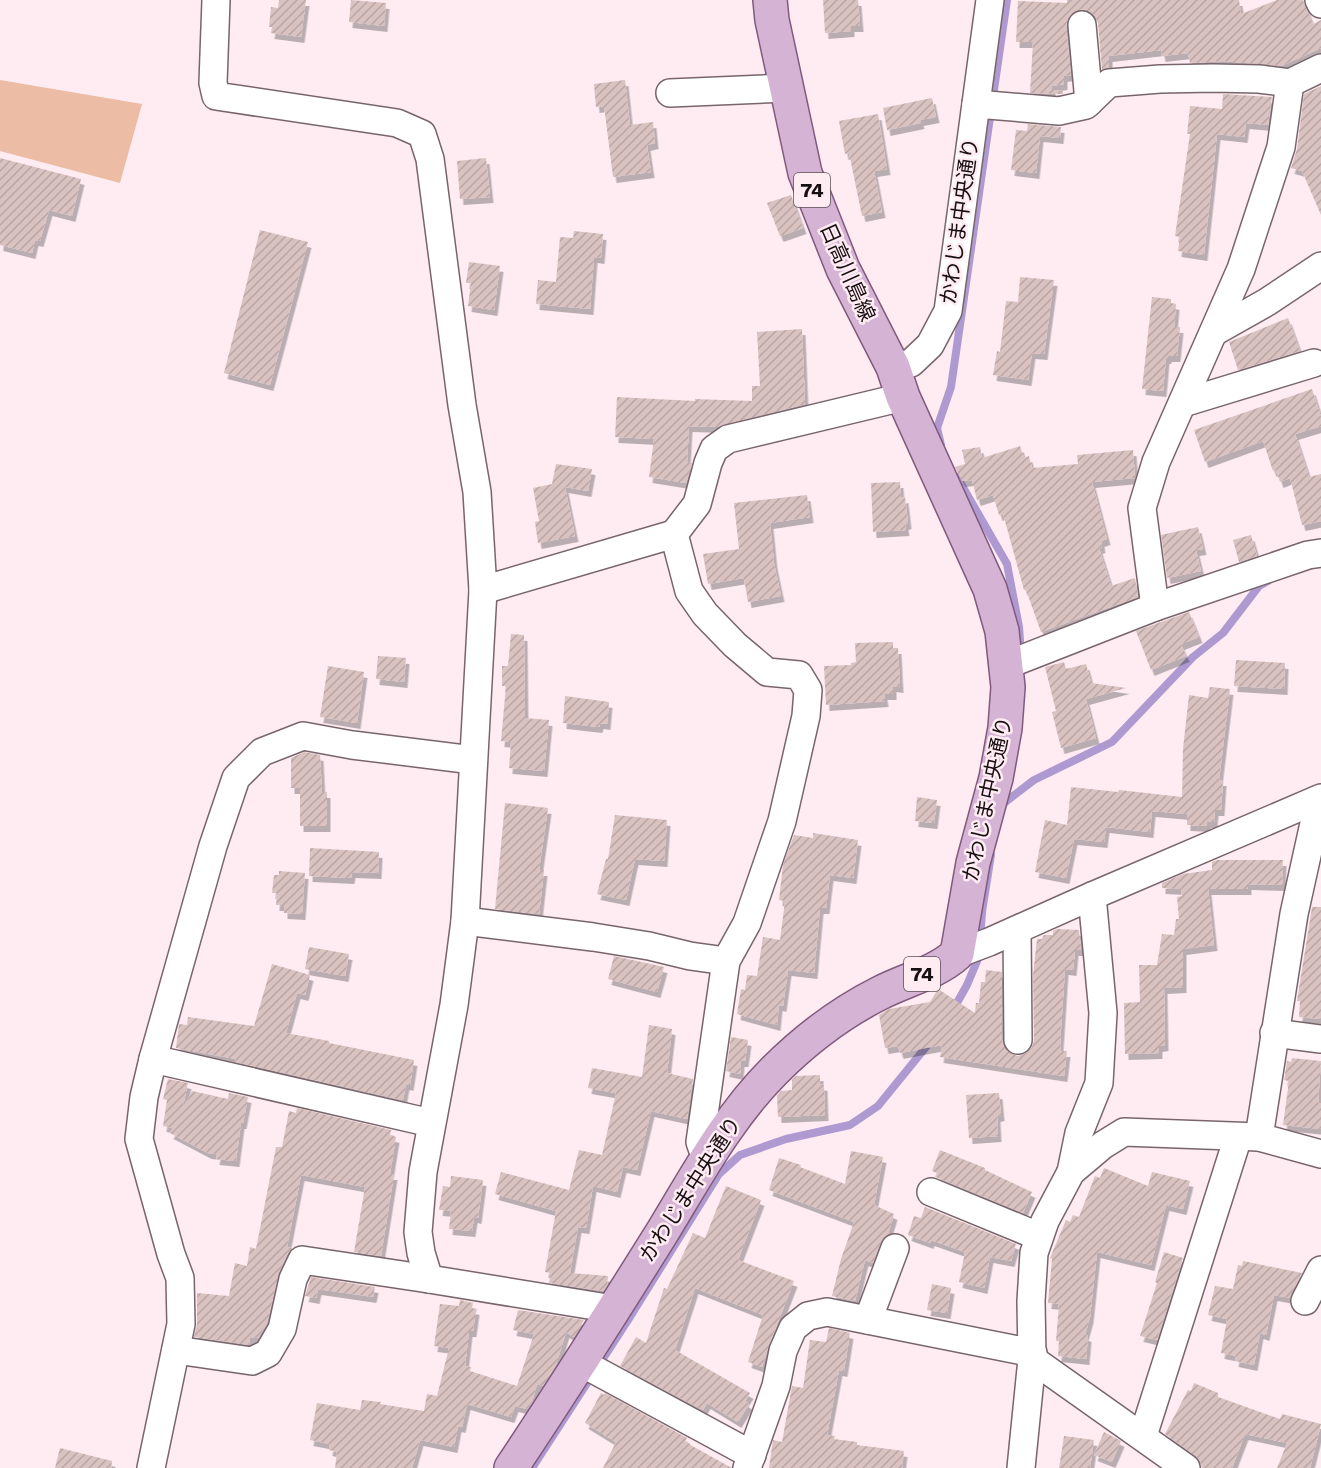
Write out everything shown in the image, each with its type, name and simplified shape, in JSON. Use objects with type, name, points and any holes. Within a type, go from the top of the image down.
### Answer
[{"type":"main road","name":"日高川島線","points":[[770,0],[772,20],[805,173],[843,269],[898,382]]},
{"type":"main road","name":"かわじま中央通り","points":[[511,1468],[731,1121],[774,1071],[808,1041],[869,998],[948,962],[957,954],[973,863],[996,778],[1005,728],[1008,687],[1002,631],[990,589],[898,382]]},
{"type":"street","points":[[216,0],[213,83],[216,96],[397,123],[422,134],[430,159],[462,405],[477,492],[483,590],[465,921],[453,1005],[423,1172],[418,1232],[421,1253],[429,1279]]},
{"type":"street","name":"かわじま中央通り","points":[[898,382],[911,363],[930,345],[948,311],[990,0]]},
{"type":"street","points":[[1082,25],[1089,102]]},
{"type":"street","points":[[976,104],[1059,111],[1086,105],[1109,83],[1212,78],[1259,79],[1290,83],[1321,68]]},
{"type":"street","points":[[1155,607],[1142,508],[1156,462],[1241,269],[1281,147],[1290,83]]},
{"type":"street","points":[[670,93],[786,88]]},
{"type":"street","points":[[1214,332],[1267,302],[1321,266]]},
{"type":"street","points":[[1183,403],[1314,363]]},
{"type":"street","points":[[483,590],[674,534],[697,504],[714,449],[729,439],[898,382]]},
{"type":"street","points":[[674,534],[689,591],[705,614],[735,645],[767,672],[799,675],[808,690],[806,716],[783,821],[747,923],[726,961],[700,1142],[706,1159]]},
{"type":"street","points":[[1005,666],[1155,607],[1308,555],[1321,553]]},
{"type":"street","points":[[151,1468],[181,1324],[180,1278],[171,1254],[139,1139],[144,1097],[213,846],[236,778],[262,752],[303,736],[352,745],[473,760]]},
{"type":"street","points":[[957,954],[1319,799]]},
{"type":"street","points":[[1143,1436],[1248,1137],[1274,1033],[1294,914],[1319,799]]},
{"type":"street","points":[[1021,1468],[1032,1356],[1032,1270],[1038,1236],[1071,1172],[1079,1133],[1099,1083],[1103,1013],[1092,896]]},
{"type":"street","points":[[465,921],[615,940],[726,961]]},
{"type":"street","points":[[1017,930],[1018,1040]]},
{"type":"street","points":[[1274,1033],[1321,1039]]},
{"type":"street","points":[[153,1059],[431,1123]]},
{"type":"street","points":[[1095,1091],[1124,1132]]},
{"type":"street","points":[[1071,1172],[1103,1145],[1124,1132],[1248,1137],[1321,1154]]},
{"type":"street","points":[[931,1192],[1038,1236]]},
{"type":"street","points":[[868,1320],[895,1248]]},
{"type":"street","points":[[176,1350],[252,1361],[268,1353],[282,1329],[293,1279],[302,1260],[601,1307],[611,1313]]},
{"type":"street","points":[[1305,1301],[1321,1270]]},
{"type":"street","points":[[580,1362],[749,1462],[776,1386],[783,1351],[792,1328],[808,1316],[827,1312],[1032,1356],[1186,1468]]},
{"type":"shaded area","points":[[0,80],[142,104],[120,183],[0,151]]},
{"type":"building","points":[[279,0],[306,0],[301,37],[271,33],[272,27],[269,27],[271,7],[278,8]]},
{"type":"building","points":[[351,0],[386,3],[384,26],[349,22]]},
{"type":"building","points":[[823,0],[858,0],[860,26],[851,26],[851,31],[825,33]]},
{"type":"building","points":[[1067,0],[1239,0],[1241,14],[1277,0],[1303,0],[1313,24],[1321,20],[1321,48],[1281,66],[1223,61],[1190,63],[1188,53],[1162,56],[1161,50],[1109,56],[1109,67],[1102,70],[1098,23],[1089,11],[1080,9],[1072,13],[1066,26],[1071,75],[1064,76],[1064,84],[1052,86],[1052,90],[1063,91],[1063,94],[1030,93],[1033,42],[1016,42],[1018,1],[1067,3]]},
{"type":"building","points":[[625,80],[630,125],[653,122],[655,143],[647,145],[651,172],[613,177],[604,106],[596,107],[594,84]]},
{"type":"building","points":[[1321,86],[1321,215],[1302,171],[1291,168],[1297,149],[1304,94]]},
{"type":"building","points":[[1223,94],[1272,97],[1268,125],[1246,123],[1244,137],[1217,134],[1204,255],[1178,251],[1180,237],[1175,236],[1190,134],[1187,134],[1190,106],[1222,109]]},
{"type":"building","points":[[932,98],[936,117],[920,120],[921,123],[887,130],[883,108]]},
{"type":"building","points":[[878,114],[887,169],[874,171],[882,212],[862,216],[849,153],[845,154],[839,121]]},
{"type":"building","points":[[1028,124],[1061,127],[1060,138],[1040,136],[1036,173],[1011,170],[1016,130],[1027,131]]},
{"type":"building","points":[[0,158],[81,179],[72,216],[49,210],[40,241],[35,240],[32,253],[0,245]]},
{"type":"building","points":[[486,158],[490,197],[460,199],[457,161]]},
{"type":"building","points":[[791,195],[803,228],[780,236],[767,203]]},
{"type":"building","points":[[260,230],[308,242],[270,385],[224,373]]},
{"type":"building","points":[[574,231],[603,234],[601,258],[594,257],[590,309],[536,304],[538,280],[556,282],[560,237],[573,238]]},
{"type":"building","points":[[469,262],[500,266],[494,310],[468,306],[471,283],[466,283]]},
{"type":"building","points":[[1020,277],[1054,280],[1044,354],[1032,353],[1028,380],[993,375],[997,351],[1000,352],[1006,301],[1018,302]]},
{"type":"building","points":[[1152,297],[1171,299],[1171,303],[1176,304],[1174,327],[1180,327],[1177,356],[1166,358],[1163,391],[1142,389]]},
{"type":"building","points":[[1288,318],[1300,351],[1238,370],[1229,342]]},
{"type":"building","points":[[802,329],[805,404],[718,427],[689,426],[687,462],[692,463],[686,483],[649,477],[654,439],[615,437],[617,397],[752,401],[752,386],[760,386],[757,332]]},
{"type":"building","points":[[1312,389],[1321,417],[1321,426],[1295,434],[1309,477],[1321,474],[1321,521],[1302,525],[1290,478],[1280,482],[1276,470],[1273,471],[1263,441],[1205,462],[1194,430]]},
{"type":"building","points":[[1020,446],[1024,458],[1029,456],[1032,468],[1078,464],[1077,455],[1133,450],[1135,478],[1092,482],[1107,539],[1101,541],[1102,547],[1099,548],[1111,586],[1135,578],[1138,597],[1041,632],[1026,590],[1024,590],[1003,514],[999,515],[993,495],[977,500],[972,480],[962,481],[955,467],[965,464],[962,450],[980,447],[982,458]]},
{"type":"building","points":[[556,464],[592,469],[588,491],[565,487],[575,536],[538,543],[535,522],[539,521],[533,488],[552,484]]},
{"type":"building","points":[[900,482],[901,498],[905,497],[908,523],[905,524],[906,530],[873,532],[871,483]]},
{"type":"building","points":[[807,495],[810,517],[770,523],[774,563],[781,596],[748,602],[744,578],[708,584],[703,554],[739,549],[734,503]]},
{"type":"building","points":[[1198,527],[1203,549],[1196,550],[1201,571],[1167,578],[1161,535]]},
{"type":"building","points":[[1251,535],[1257,556],[1239,562],[1233,540]]},
{"type":"building","points":[[1189,612],[1199,637],[1181,644],[1186,656],[1151,670],[1136,631]]},
{"type":"building","points":[[511,634],[524,635],[525,718],[549,720],[544,771],[509,768],[511,742],[501,741],[506,686],[502,686],[502,666],[508,666]]},
{"type":"building","points":[[893,642],[893,648],[898,648],[900,687],[893,686],[893,694],[884,694],[885,701],[826,705],[824,666],[851,665],[856,662],[855,643]]},
{"type":"building","points":[[378,656],[406,658],[404,682],[376,679]]},
{"type":"building","points":[[1236,660],[1285,663],[1284,689],[1234,686]]},
{"type":"building","points":[[1064,662],[1066,669],[1086,664],[1091,683],[1126,688],[1086,699],[1096,738],[1061,748],[1052,712],[1056,711],[1045,667]]},
{"type":"building","points":[[328,666],[364,672],[357,723],[320,717]]},
{"type":"building","points":[[1210,687],[1230,689],[1219,780],[1223,780],[1221,810],[1215,810],[1214,822],[1207,822],[1207,826],[1187,825],[1187,814],[1152,811],[1150,832],[1106,827],[1104,842],[1074,839],[1066,878],[1035,872],[1045,820],[1067,825],[1071,787],[1182,797],[1183,749],[1189,695],[1208,698]]},
{"type":"building","points":[[565,696],[609,702],[607,724],[600,723],[599,727],[563,723]]},
{"type":"building","points":[[304,752],[320,755],[322,792],[327,792],[327,826],[300,826],[300,788],[291,788],[291,758]]},
{"type":"building","points":[[917,797],[937,800],[934,823],[915,821]]},
{"type":"building","points":[[505,803],[548,808],[539,870],[544,870],[539,914],[495,909]]},
{"type":"building","points":[[615,815],[667,820],[664,861],[635,859],[626,900],[597,894],[606,859],[608,859]]},
{"type":"building","points":[[813,833],[858,840],[853,878],[830,875],[826,908],[820,908],[814,973],[788,970],[783,1006],[779,1005],[777,1025],[737,1014],[741,989],[745,990],[747,975],[757,976],[763,937],[780,940],[785,901],[779,900],[783,865],[794,835],[813,838]]},
{"type":"building","points":[[310,848],[379,852],[378,873],[352,872],[351,878],[309,876]]},
{"type":"building","points":[[1217,860],[1283,860],[1282,885],[1248,884],[1248,889],[1208,889],[1214,945],[1183,949],[1183,987],[1164,988],[1165,1045],[1159,1046],[1159,1053],[1125,1054],[1124,1003],[1140,1002],[1139,965],[1157,965],[1162,934],[1174,935],[1176,919],[1179,919],[1177,897],[1182,896],[1181,889],[1162,888],[1162,883],[1183,874],[1212,870],[1212,862]]},
{"type":"building","points":[[279,871],[305,873],[302,914],[284,913],[284,905],[276,905],[277,893],[272,893],[274,875],[279,875]]},
{"type":"building","points":[[1312,907],[1321,907],[1321,1019],[1299,1017],[1300,1001],[1297,1001]]},
{"type":"building","points":[[1057,929],[1079,930],[1081,950],[1075,950],[1073,970],[1065,969],[1060,1045],[1061,1051],[1067,1051],[1064,1076],[940,1057],[942,1045],[900,1053],[898,1046],[885,1048],[879,1015],[889,1009],[930,1002],[938,989],[975,1013],[976,1003],[979,1003],[981,982],[985,982],[986,970],[1002,972],[1002,1040],[1004,1047],[1010,1053],[1018,1056],[1026,1053],[1032,1047],[1034,1040],[1033,975],[1037,939],[1042,939],[1044,935],[1053,935],[1053,931]]},
{"type":"building","points":[[309,947],[349,954],[345,976],[305,969]]},
{"type":"building","points":[[614,956],[664,967],[657,992],[608,979]]},
{"type":"building","points":[[272,964],[310,975],[305,995],[297,993],[286,1033],[414,1060],[410,1085],[406,1084],[403,1100],[235,1062],[236,1059],[176,1048],[179,1024],[187,1025],[188,1017],[254,1026]]},
{"type":"building","points":[[649,1025],[672,1029],[667,1073],[693,1079],[687,1119],[651,1111],[637,1170],[623,1167],[617,1192],[593,1186],[586,1228],[578,1227],[570,1273],[608,1276],[607,1286],[603,1291],[549,1283],[551,1273],[545,1272],[556,1211],[495,1194],[501,1172],[569,1190],[579,1150],[602,1155],[616,1093],[588,1088],[592,1068],[642,1077]]},
{"type":"building","points":[[731,1037],[748,1040],[745,1061],[741,1061],[740,1074],[726,1071]]},
{"type":"building","points":[[1292,1058],[1321,1061],[1318,1103],[1321,1103],[1321,1129],[1283,1125],[1289,1081],[1284,1080],[1287,1061],[1291,1062]]},
{"type":"building","points":[[820,1075],[820,1084],[824,1085],[825,1115],[778,1117],[777,1096],[781,1091],[792,1090],[792,1080],[796,1076]]},
{"type":"building","points":[[168,1079],[188,1083],[182,1110],[192,1091],[228,1099],[229,1093],[248,1097],[243,1123],[241,1123],[236,1161],[216,1159],[217,1154],[208,1153],[170,1133],[173,1128],[163,1126],[167,1100],[163,1099]]},
{"type":"building","points":[[999,1093],[1001,1115],[997,1116],[998,1136],[969,1138],[966,1095]]},
{"type":"building","points":[[297,1108],[391,1130],[390,1135],[396,1137],[390,1174],[394,1174],[381,1256],[354,1252],[365,1187],[301,1175],[287,1247],[292,1248],[279,1272],[267,1323],[258,1338],[250,1337],[249,1345],[194,1337],[197,1324],[197,1293],[229,1296],[235,1263],[247,1266],[250,1247],[256,1249],[276,1147],[282,1147],[289,1111],[296,1113]]},
{"type":"building","points":[[940,1150],[985,1168],[1032,1192],[1023,1213],[936,1177],[937,1173],[932,1171]]},
{"type":"building","points":[[851,1151],[883,1157],[874,1205],[894,1214],[888,1234],[881,1242],[873,1263],[865,1260],[855,1301],[832,1296],[841,1259],[854,1222],[769,1190],[779,1158],[845,1184]]},
{"type":"building","points":[[1104,1168],[1148,1186],[1152,1172],[1190,1181],[1183,1209],[1166,1205],[1151,1265],[1097,1252],[1090,1317],[1085,1335],[1088,1336],[1086,1359],[1058,1356],[1059,1341],[1056,1341],[1059,1304],[1048,1303],[1052,1259],[1050,1258],[1066,1220],[1070,1222],[1073,1215],[1079,1217],[1095,1176],[1100,1178]]},
{"type":"building","points":[[451,1176],[483,1180],[478,1218],[474,1217],[472,1231],[449,1229],[451,1211],[439,1210],[443,1186],[450,1187]]},
{"type":"building","points":[[726,1186],[761,1200],[738,1260],[794,1281],[762,1367],[748,1362],[763,1315],[695,1288],[675,1350],[750,1393],[745,1401],[749,1404],[738,1422],[707,1403],[703,1410],[620,1366],[636,1337],[646,1343],[664,1288],[667,1289],[693,1233],[705,1238]]},
{"type":"building","points":[[925,1207],[1016,1244],[1011,1261],[990,1257],[984,1288],[959,1282],[965,1252],[908,1235],[914,1216],[921,1218]]},
{"type":"building","points":[[1164,1252],[1183,1258],[1157,1340],[1140,1336]]},
{"type":"building","points":[[1243,1261],[1302,1273],[1290,1298],[1274,1295],[1266,1335],[1260,1333],[1254,1365],[1235,1361],[1236,1356],[1221,1353],[1227,1319],[1208,1315],[1215,1286],[1233,1289],[1238,1265],[1242,1266]]},
{"type":"building","points":[[311,1277],[375,1287],[373,1297],[318,1289],[316,1298],[305,1296]]},
{"type":"building","points":[[932,1284],[951,1288],[947,1313],[927,1310]]},
{"type":"building","points":[[460,1300],[473,1303],[472,1308],[476,1309],[473,1331],[469,1331],[465,1366],[471,1367],[470,1371],[517,1386],[534,1334],[513,1330],[518,1310],[584,1320],[574,1337],[566,1332],[556,1365],[543,1386],[537,1384],[532,1402],[527,1409],[515,1406],[511,1417],[467,1404],[462,1427],[458,1426],[454,1447],[420,1440],[412,1468],[335,1468],[337,1452],[329,1450],[330,1444],[310,1440],[317,1403],[360,1410],[362,1400],[424,1411],[427,1394],[437,1396],[449,1348],[434,1346],[440,1304],[459,1306]]},
{"type":"building","points":[[829,1328],[850,1333],[844,1371],[839,1370],[827,1435],[835,1436],[834,1439],[857,1442],[857,1445],[904,1451],[902,1468],[769,1468],[773,1440],[782,1442],[792,1386],[803,1388],[810,1340],[826,1342]]},
{"type":"building","points":[[1194,1383],[1218,1393],[1218,1397],[1280,1419],[1282,1414],[1321,1424],[1310,1468],[1277,1468],[1287,1443],[1245,1434],[1232,1468],[1202,1468],[1196,1456],[1165,1434]]},
{"type":"building","points":[[601,1393],[604,1395],[605,1393],[687,1438],[685,1442],[732,1468],[603,1468],[616,1442],[585,1423]]},
{"type":"building","points":[[1104,1432],[1121,1441],[1112,1462],[1094,1455]]},
{"type":"building","points":[[1064,1436],[1094,1440],[1090,1468],[1059,1468]]},
{"type":"building","points":[[60,1448],[112,1461],[111,1468],[55,1468]]},
{"type":"waterway","points":[[941,445],[937,428],[951,387],[1007,0]]},
{"type":"waterway","points":[[957,477],[1007,564],[1019,627],[1021,654]]},
{"type":"waterway","points":[[1004,803],[1034,780],[1112,742],[1193,657],[1223,633],[1259,586],[1268,581]]},
{"type":"waterway","points":[[980,939],[991,855]]},
{"type":"waterway","points":[[953,1010],[980,954]]},
{"type":"waterway","points":[[532,1468],[719,1174],[740,1155],[786,1139],[850,1125],[878,1106],[930,1042]]}]
